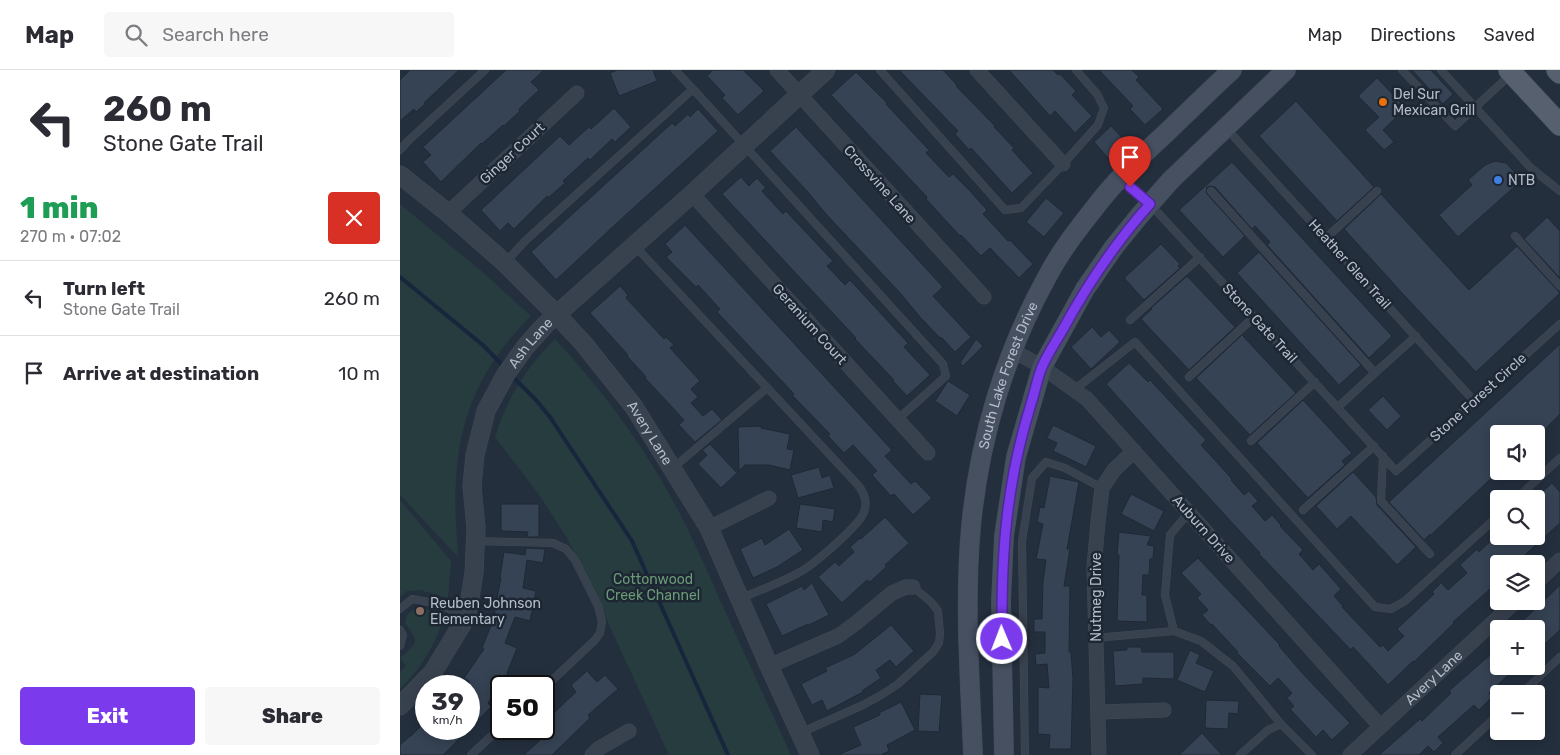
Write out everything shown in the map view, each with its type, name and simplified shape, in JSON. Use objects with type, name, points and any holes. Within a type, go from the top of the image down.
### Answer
[{"type":"main road","name":"South Lake Forest Drive","points":[[973,755],[968,614],[971,526],[979,468],[987,431],[1012,351],[1048,275],[1095,208],[1119,179],[1232,70]]},
{"type":"main road","name":"South Lake Forest Drive","points":[[1004,755],[1001,601],[1004,536],[1016,457],[1042,367],[1085,289],[1114,247],[1171,180],[1286,70]]},
{"type":"main road","points":[[1557,70],[1560,73]]},
{"type":"main road","points":[[1511,72],[1560,125]]},
{"type":"street","name":"Crossvine Lane","points":[[777,70],[984,297]]},
{"type":"street","name":"Ash Lane","points":[[400,706],[433,672],[468,616],[476,541],[472,486],[476,454],[486,411],[506,374],[540,330],[556,314],[692,194],[826,70]]},
{"type":"street","points":[[977,70],[1064,164]]},
{"type":"street","name":"Ginger Court","points":[[448,213],[577,93]]},
{"type":"street","name":"Avery Lane","points":[[400,176],[448,213],[505,263],[590,350],[634,407],[709,528],[810,755]]},
{"type":"street","name":"Geranium Court","points":[[692,194],[928,453]]},
{"type":"street","name":"Auburn Drive","points":[[1012,351],[1028,358],[1087,399],[1380,726]]},
{"type":"street","name":"Nutmeg Drive","points":[[1099,755],[1094,567],[1102,488],[1114,470],[1134,451]]},
{"type":"street","points":[[709,528],[769,498]]},
{"type":"street","points":[[1545,574],[1560,560]]},
{"type":"street","points":[[769,666],[838,636],[892,593],[906,587],[912,587]]},
{"type":"street","name":"Avery Lane","points":[[1350,755],[1506,610]]},
{"type":"street","points":[[1098,712],[1164,710]]},
{"type":"street","points":[[592,755],[598,749],[629,731]]},
{"type":"lane","points":[[400,150],[485,70]]},
{"type":"lane","points":[[675,70],[943,364],[946,376],[898,419]]},
{"type":"lane","points":[[880,70],[1005,210],[1021,208],[1064,164],[1098,124],[1104,108],[1097,94],[1076,70]]},
{"type":"lane","points":[[1402,70],[1455,126],[1511,72]]},
{"type":"lane","points":[[1441,70],[1530,168],[1560,190]]},
{"type":"lane","points":[[505,263],[525,242],[693,89]]},
{"type":"lane","name":"Heather Glen Trail","points":[[1226,128],[1474,401]]},
{"type":"lane","name":"Stone Gate Trail","points":[[1119,179],[1150,204],[1396,471]]},
{"type":"lane","points":[[1211,191],[1375,374]]},
{"type":"lane","points":[[1326,238],[1378,191]]},
{"type":"lane","points":[[1514,236],[1560,286]]},
{"type":"lane","points":[[634,245],[861,489],[864,495],[865,508],[862,516],[809,566],[799,573],[740,599]]},
{"type":"lane","points":[[1130,320],[1200,257]]},
{"type":"lane","points":[[1188,377],[1254,317]]},
{"type":"lane","name":"Stone Forest Circle","points":[[1396,471],[1560,324]]},
{"type":"lane","points":[[1338,407],[1416,336]]},
{"type":"lane","points":[[1074,390],[1134,342],[1375,607],[1391,609],[1405,601],[1490,522]]},
{"type":"lane","points":[[1251,441],[1315,382]]},
{"type":"lane","points":[[672,469],[768,388]]},
{"type":"lane","points":[[1303,510],[1374,446]]},
{"type":"lane","points":[[1383,456],[1381,501],[1430,554]]},
{"type":"lane","points":[[1526,490],[1560,458]]},
{"type":"lane","points":[[1025,755],[1022,541],[1032,478],[1046,462],[1065,468],[1102,488]]},
{"type":"lane","points":[[1174,631],[1165,595],[1170,535],[1189,512]]},
{"type":"lane","points":[[476,541],[553,543],[563,547],[575,560],[598,606],[602,622],[598,636],[555,677]]},
{"type":"lane","points":[[800,733],[864,705],[883,694],[898,684],[933,652],[940,643],[938,611],[931,602],[912,587]]},
{"type":"lane","points":[[400,609],[412,599],[434,603],[468,616]]},
{"type":"lane","points":[[400,630],[403,635],[400,646]]},
{"type":"lane","points":[[1096,638],[1174,631],[1201,641],[1233,666],[1281,724],[1312,755]]},
{"type":"lane","points":[[1530,685],[1560,657]]},
{"type":"lane","points":[[1455,755],[1490,722]]},
{"type":"lane","points":[[1240,755],[1268,730],[1281,724]]},
{"type":"lane","points":[[472,755],[490,738]]},
{"type":"green space","points":[[400,204],[480,270],[531,316],[514,334],[487,371],[477,391],[462,433],[458,457],[455,509],[458,557],[400,495]]},
{"type":"green space","name":"Cottonwood Creek Channel","points":[[555,339],[618,415],[662,481],[697,548],[791,755],[669,755],[587,577],[567,538],[540,496],[495,437],[505,410],[526,372]]},
{"type":"green space","points":[[400,500],[451,561],[448,598],[420,590],[407,591],[400,597]]},
{"type":"green space","points":[[417,608],[444,616],[437,636],[427,655],[400,689],[400,672],[406,666],[400,658],[415,642],[405,620],[408,614]]},
{"type":"building","points":[[410,70],[459,70],[416,112],[414,109],[400,121],[400,80]]},
{"type":"building","points":[[506,70],[544,70],[531,82],[539,90],[519,109],[520,111],[481,143],[441,182],[423,162],[431,155],[423,147]]},
{"type":"building","points":[[617,70],[653,70],[657,81],[619,96],[610,73]]},
{"type":"building","points":[[713,70],[743,70],[764,91],[738,115],[722,98],[725,95],[707,76]]},
{"type":"building","points":[[899,70],[943,70],[995,126],[1014,148],[1012,150],[1033,173],[1012,193],[971,148],[969,150],[955,134],[958,131]]},
{"type":"building","points":[[1009,70],[1053,70],[1058,75],[1060,74],[1076,91],[1072,95],[1092,116],[1075,133],[1055,111],[1050,116]]},
{"type":"building","points":[[1099,70],[1132,70],[1139,77],[1136,80],[1163,109],[1145,125],[1130,109],[1133,106]]},
{"type":"building","points":[[1412,70],[1431,70],[1453,94],[1443,104]]},
{"type":"building","points":[[856,72],[929,150],[926,153],[949,177],[953,174],[971,192],[987,210],[983,214],[1033,264],[1019,278],[990,248],[981,256],[960,236],[926,199],[927,197],[831,95]]},
{"type":"building","points":[[1377,78],[1406,108],[1383,130],[1394,142],[1384,150],[1365,130],[1379,117],[1358,96]]},
{"type":"building","points":[[1296,101],[1374,187],[1337,221],[1259,136]]},
{"type":"building","points":[[614,108],[631,127],[615,142],[612,139],[590,160],[588,158],[563,181],[565,183],[548,198],[547,196],[514,229],[508,223],[500,231],[481,210],[560,136],[569,145],[589,127],[591,129]]},
{"type":"building","points":[[698,109],[718,131],[556,280],[531,252],[672,123],[675,126],[688,114],[690,117]]},
{"type":"building","points":[[1111,126],[1127,143],[1110,160],[1094,142]]},
{"type":"building","points":[[796,127],[943,287],[933,296],[971,337],[955,352],[920,317],[770,151]]},
{"type":"building","points":[[1495,161],[1506,163],[1522,180],[1458,237],[1439,215],[1472,185],[1468,180],[1485,165]]},
{"type":"building","points":[[1232,162],[1392,336],[1369,358],[1267,245],[1270,242],[1255,226],[1252,229],[1215,187],[1207,187],[1207,194],[1245,236],[1223,257],[1179,210]]},
{"type":"building","points":[[741,177],[749,186],[757,178],[766,188],[762,191],[783,214],[786,211],[833,261],[827,266],[845,285],[850,280],[908,343],[904,347],[930,375],[907,396],[856,338],[722,194]]},
{"type":"building","points":[[1381,194],[1469,290],[1517,246],[1560,293],[1476,372],[1344,229]]},
{"type":"building","points":[[1046,198],[1064,213],[1044,237],[1026,222]]},
{"type":"building","points":[[1547,217],[1560,231],[1560,278],[1524,239]]},
{"type":"building","points":[[685,225],[892,450],[885,456],[911,484],[915,481],[932,498],[913,515],[894,494],[891,496],[872,475],[877,471],[853,445],[844,453],[828,436],[830,434],[792,395],[794,394],[717,312],[720,309],[698,285],[696,287],[666,257],[672,252],[665,244]]},
{"type":"building","points":[[1161,244],[1180,264],[1178,266],[1180,268],[1144,300],[1124,278]]},
{"type":"building","points":[[1259,252],[1361,365],[1339,385],[1237,273]]},
{"type":"building","points":[[1187,276],[1235,327],[1189,370],[1141,319]]},
{"type":"building","points":[[620,286],[628,295],[626,298],[664,339],[666,337],[674,345],[670,348],[700,381],[691,389],[698,397],[691,403],[703,416],[712,409],[722,420],[695,442],[679,425],[684,420],[645,378],[628,355],[590,313]]},
{"type":"building","points":[[1092,327],[1101,337],[1109,330],[1120,342],[1091,369],[1071,347]]},
{"type":"building","points":[[1242,335],[1296,393],[1250,435],[1196,378]]},
{"type":"building","points":[[976,339],[983,346],[963,366],[960,363]]},
{"type":"building","points":[[1560,344],[1560,414],[1545,429],[1545,425],[1490,425],[1490,479],[1431,535],[1424,540],[1389,502]]},
{"type":"building","points":[[1129,363],[1148,382],[1150,380],[1206,440],[1201,445],[1244,495],[1249,491],[1258,501],[1252,506],[1265,521],[1272,515],[1303,550],[1299,554],[1313,570],[1319,564],[1341,589],[1334,596],[1342,607],[1380,647],[1383,645],[1388,651],[1404,636],[1397,629],[1434,594],[1432,592],[1441,583],[1448,590],[1467,573],[1460,565],[1477,549],[1479,552],[1490,542],[1490,545],[1536,545],[1525,555],[1490,555],[1490,589],[1388,685],[1353,647],[1351,650],[1259,554],[1106,384]]},
{"type":"building","points":[[948,381],[970,395],[957,416],[935,401]]},
{"type":"building","points":[[1383,396],[1401,416],[1387,430],[1368,410]]},
{"type":"building","points":[[1303,400],[1352,453],[1342,461],[1345,465],[1308,498],[1257,443]]},
{"type":"building","points":[[1053,425],[1096,446],[1086,467],[1053,451],[1057,443],[1047,438]]},
{"type":"building","points":[[761,426],[761,428],[790,434],[787,449],[794,450],[790,470],[769,465],[745,465],[739,471],[738,427]]},
{"type":"building","points":[[710,444],[737,473],[721,488],[698,464],[707,455],[702,450]]},
{"type":"building","points":[[819,467],[822,478],[830,475],[834,488],[798,498],[791,475]]},
{"type":"building","points":[[1353,472],[1376,497],[1377,505],[1416,547],[1397,565],[1351,516],[1337,529],[1316,506]]},
{"type":"building","points":[[1050,476],[1079,482],[1067,549],[1070,549],[1064,586],[1070,586],[1069,652],[1071,652],[1073,679],[1071,749],[1049,749],[1050,735],[1038,734],[1038,687],[1049,688],[1047,664],[1036,665],[1035,654],[1045,653],[1045,632],[1034,632],[1034,619],[1042,619],[1043,581],[1046,560],[1036,559],[1043,524],[1037,522],[1040,507],[1044,508]]},
{"type":"building","points":[[1552,483],[1560,492],[1560,523],[1545,537],[1544,490]]},
{"type":"building","points":[[1131,494],[1164,511],[1154,531],[1121,514]]},
{"type":"building","points":[[501,504],[539,504],[539,537],[527,537],[528,532],[501,531]]},
{"type":"building","points":[[800,504],[835,509],[833,522],[823,520],[822,532],[796,528]]},
{"type":"building","points":[[885,517],[909,543],[870,582],[867,580],[842,603],[818,577],[835,562],[839,566],[854,552],[850,547]]},
{"type":"building","points":[[789,529],[803,550],[777,567],[753,578],[740,549],[762,538],[765,545]]},
{"type":"building","points":[[1119,532],[1151,536],[1147,545],[1154,546],[1153,559],[1150,559],[1149,575],[1143,575],[1142,595],[1147,595],[1147,622],[1117,621]]},
{"type":"building","points":[[526,548],[545,549],[543,563],[527,560],[523,588],[536,591],[530,621],[515,617],[505,643],[517,648],[507,675],[490,675],[490,700],[488,703],[490,708],[480,718],[480,675],[466,675],[484,649],[482,648],[496,613],[494,613],[504,552],[525,555]]},
{"type":"building","points":[[1198,558],[1350,723],[1332,740],[1323,730],[1316,737],[1290,709],[1294,706],[1287,698],[1292,693],[1278,678],[1270,686],[1202,615],[1208,610],[1197,598],[1201,594],[1181,573]]},
{"type":"building","points":[[812,583],[829,615],[782,636],[766,604],[802,586],[804,590]]},
{"type":"building","points":[[1560,585],[1560,630],[1545,644],[1545,620],[1523,620],[1534,610],[1545,610],[1545,599]]},
{"type":"building","points":[[891,625],[914,651],[896,667],[890,660],[876,670],[881,678],[863,692],[827,711],[822,700],[812,705],[801,684],[827,671],[825,668],[855,654]]},
{"type":"building","points":[[1127,647],[1141,647],[1142,652],[1174,652],[1174,679],[1143,678],[1143,684],[1115,686],[1113,651],[1127,650]]},
{"type":"building","points":[[1190,650],[1200,655],[1196,663],[1214,671],[1205,692],[1177,680]]},
{"type":"building","points":[[1490,655],[1490,675],[1508,675],[1498,685],[1490,685],[1490,699],[1479,710],[1474,705],[1438,737],[1443,743],[1434,752],[1428,746],[1419,755],[1379,755],[1420,719],[1422,721],[1451,693],[1449,691]]},
{"type":"building","points":[[587,671],[597,682],[605,675],[618,689],[588,715],[590,718],[552,755],[524,755],[540,740],[555,740],[555,712],[576,692],[571,685]]},
{"type":"building","points":[[920,694],[942,695],[939,732],[918,731]]},
{"type":"building","points":[[1206,700],[1239,701],[1238,714],[1229,713],[1228,729],[1205,728]]},
{"type":"building","points":[[901,702],[915,730],[887,745],[889,751],[881,755],[838,755],[861,745],[853,727],[880,715],[879,713]]},
{"type":"building","points":[[415,732],[415,740],[458,740],[443,755],[400,755],[400,745]]},
{"type":"building","points":[[1202,733],[1222,755],[1179,755]]},
{"type":"waterway","points":[[400,277],[484,346],[504,367]]},
{"type":"waterway","points":[[512,376],[550,417],[632,541],[728,755]]},
{"type":"place","name":"Del Sur Mexican Grill","points":[[1383,102]]},
{"type":"place","name":"NTB","points":[[1498,180]]},
{"type":"place","name":"Reuben Johnson Elementary","points":[[420,611]]},
{"type":"route","points":[[1002,639],[1001,601],[1004,536],[1013,472],[1023,431],[1042,367],[1085,289],[1114,247],[1150,204],[1130,187]]}]
